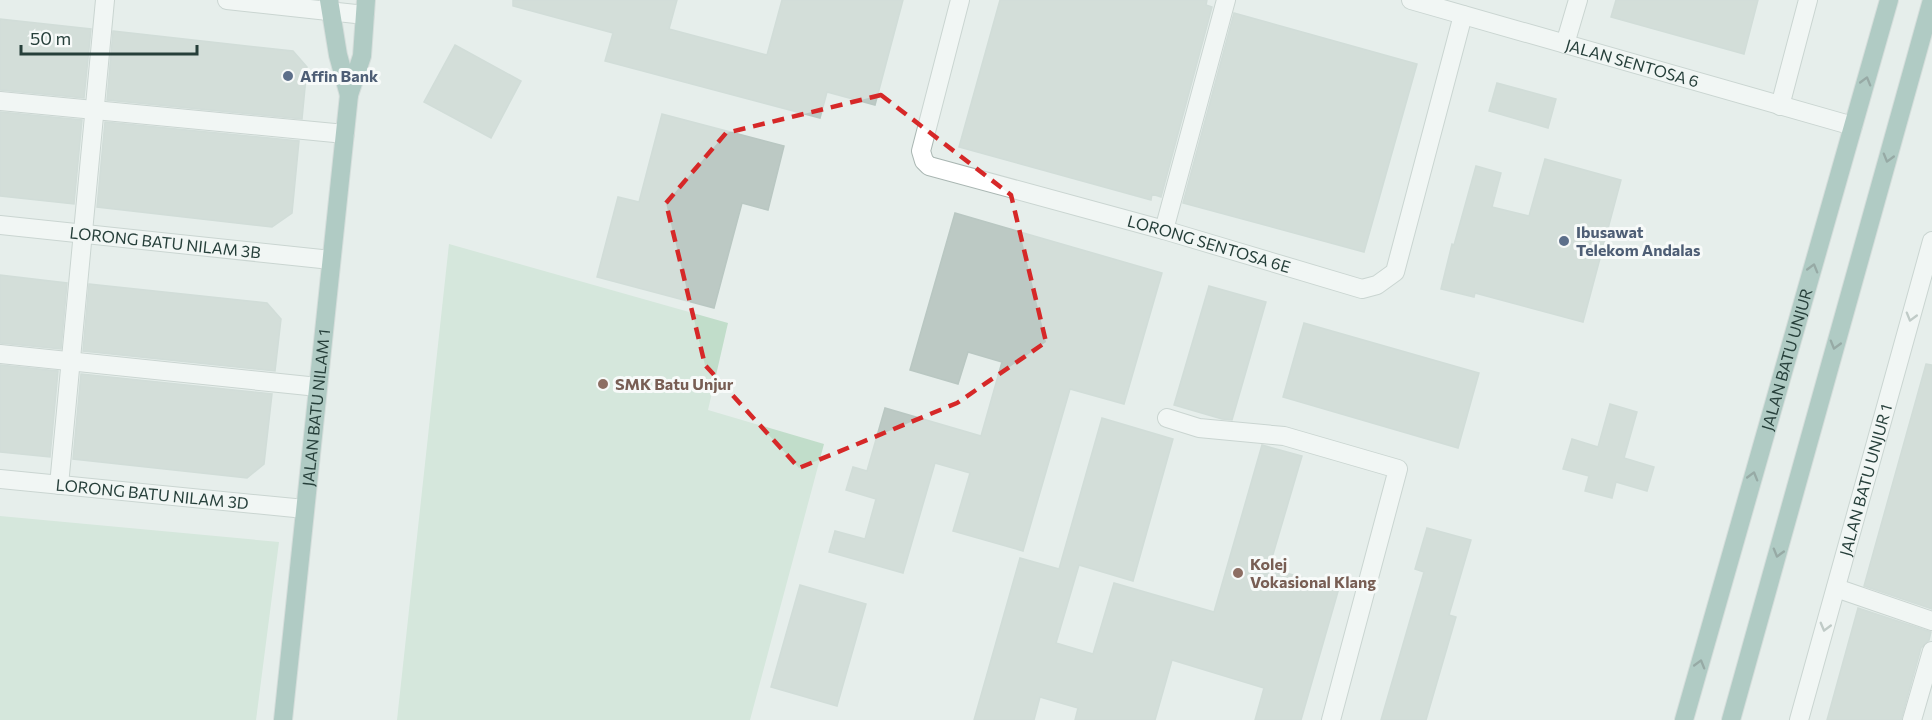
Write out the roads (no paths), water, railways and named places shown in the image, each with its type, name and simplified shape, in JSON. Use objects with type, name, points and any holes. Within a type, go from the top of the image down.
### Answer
[{"type":"main road","name":"JALAN BATU UNJUR","points":[[1684,720],[1889,0]]},
{"type":"main road","points":[[1731,720],[1932,0]]},
{"type":"main road","name":"JALAN BATU NILAM 1","points":[[330,6],[338,54],[349,95]]},
{"type":"main road","name":"JALAN BATU NILAM 1","points":[[283,720],[349,95],[362,56],[365,8]]},
{"type":"street","points":[[59,485],[105,0]]},
{"type":"street","points":[[227,0],[365,8]]},
{"type":"street","name":"LORONG SENTOSA 6E","points":[[960,0],[921,151],[924,161],[929,166],[1164,230],[1362,289],[1377,285],[1395,272],[1463,15]]},
{"type":"street","points":[[1164,230],[1226,0]]},
{"type":"street","name":"JALAN SENTOSA 6","points":[[1411,0],[1853,126]]},
{"type":"street","points":[[1565,44],[1578,0]]},
{"type":"street","points":[[1780,106],[1808,0]]},
{"type":"street","points":[[0,100],[345,134]]},
{"type":"street","name":"LORONG BATU NILAM 3B","points":[[0,225],[331,260]]},
{"type":"street","name":"JALAN BATU UNJUR 1","points":[[1799,720],[1926,284],[1932,241]]},
{"type":"street","points":[[0,354],[318,387]]},
{"type":"street","points":[[1167,418],[1199,428],[1284,436],[1398,469],[1331,720]]},
{"type":"street","name":"LORONG BATU NILAM 3D","points":[[0,479],[305,509]]},
{"type":"street","points":[[1836,588],[1932,621]]},
{"type":"street","points":[[1912,720],[1932,651]]},
{"type":"place","name":"Affin Bank","points":[[288,76]]},
{"type":"place","name":"Ibusawat Telekom Andalas","points":[[1564,241]]},
{"type":"place","name":"SMK Batu Unjur","points":[[603,384]]},
{"type":"place","name":"Kolej Vokasional Klang","points":[[1238,573]]}]
